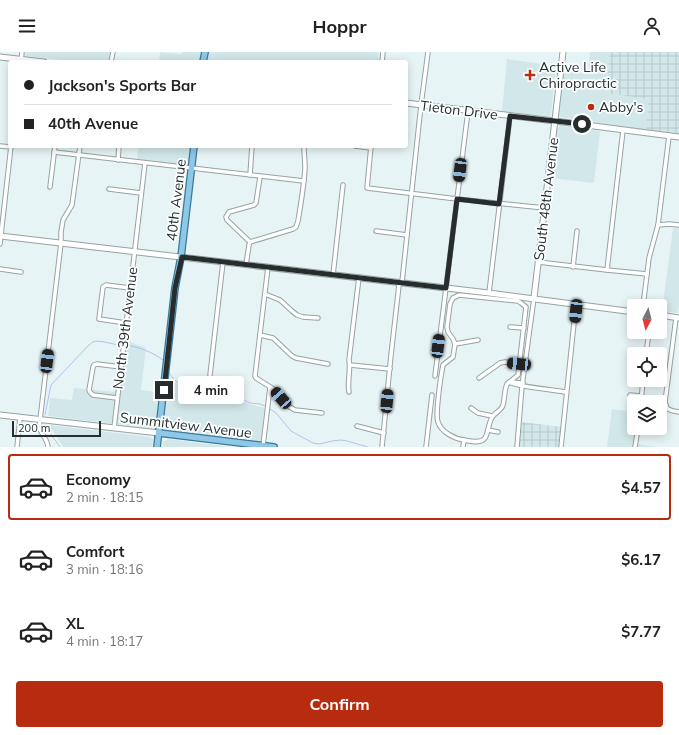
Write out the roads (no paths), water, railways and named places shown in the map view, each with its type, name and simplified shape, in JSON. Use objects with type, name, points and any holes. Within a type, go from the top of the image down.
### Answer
[{"type":"main road","name":"40th Avenue","points":[[157,447],[175,288],[182,257],[194,148]]},
{"type":"main road","name":"Summitview Avenue","points":[[159,433],[274,447]]},
{"type":"street","points":[[382,447],[399,285],[402,282],[406,235],[428,52]]},
{"type":"street","name":"South 48th Avenue","points":[[534,298],[563,52]]},
{"type":"street","points":[[0,57],[16,60]]},
{"type":"street","name":"Tieton Drive","points":[[408,103],[679,137]]},
{"type":"street","points":[[435,376],[468,111]]},
{"type":"street","points":[[490,293],[510,116]]},
{"type":"street","points":[[607,270],[623,130]]},
{"type":"street","points":[[645,299],[649,258],[658,224],[669,136]]},
{"type":"street","points":[[0,244],[11,148]]},
{"type":"street","points":[[50,187],[55,148]]},
{"type":"street","points":[[48,447],[46,439],[39,428],[61,243],[61,232],[63,220],[72,205],[80,148]]},
{"type":"street","points":[[118,160],[119,148]]},
{"type":"street","points":[[250,175],[252,148]]},
{"type":"street","points":[[250,242],[294,229],[296,227],[304,181],[304,148]]},
{"type":"street","points":[[371,148],[367,188],[545,208]]},
{"type":"street","points":[[54,152],[304,181]]},
{"type":"street","name":"North 39th Avenue","points":[[114,428],[145,163]]},
{"type":"street","points":[[250,242],[227,220],[226,217],[229,212],[254,206],[256,203],[260,176]]},
{"type":"street","points":[[333,274],[343,185]]},
{"type":"street","points":[[108,189],[142,193]]},
{"type":"street","points":[[658,224],[679,225]]},
{"type":"street","points":[[376,231],[406,235]]},
{"type":"street","points":[[573,267],[577,231]]},
{"type":"street","points":[[0,236],[268,268],[402,282],[627,311]]},
{"type":"street","points":[[246,265],[250,242]]},
{"type":"street","points":[[210,375],[223,262]]},
{"type":"street","points":[[538,262],[647,274]]},
{"type":"street","points":[[268,268],[255,376],[275,390],[288,406],[295,410],[322,413]]},
{"type":"street","points":[[0,269],[21,272]]},
{"type":"street","points":[[349,392],[349,360],[359,277]]},
{"type":"street","points":[[126,323],[99,319],[103,287],[106,285],[130,288]]},
{"type":"street","points":[[265,294],[280,300],[298,315],[303,317],[318,318]]},
{"type":"street","points":[[459,295],[518,301],[526,307],[517,376],[506,386],[503,407],[492,416],[485,438],[479,442],[456,438],[444,431],[438,423],[438,403],[443,365],[453,357],[455,344],[448,332],[447,327],[450,304],[453,298],[459,295]]},
{"type":"street","points":[[517,447],[534,298]]},
{"type":"street","points":[[561,447],[576,304]]},
{"type":"street","points":[[667,317],[678,318],[665,402],[667,408],[671,411],[679,412]]},
{"type":"street","points":[[510,327],[524,328]]},
{"type":"street","points":[[260,335],[273,338],[296,358],[328,364]]},
{"type":"street","points":[[455,344],[478,340]]},
{"type":"street","points":[[479,378],[500,363],[504,362],[519,364]]},
{"type":"street","points":[[117,398],[93,395],[89,390],[94,365],[97,364],[121,367]]},
{"type":"street","points":[[350,365],[390,369]]},
{"type":"street","points":[[510,382],[566,392]]},
{"type":"street","points":[[264,446],[270,387]]},
{"type":"street","points":[[426,447],[432,395]]},
{"type":"street","points":[[432,402],[438,403]]},
{"type":"street","points":[[471,408],[478,413],[492,416]]},
{"type":"street","name":"Summitview Avenue","points":[[0,415],[159,433]]},
{"type":"street","points":[[17,447],[20,418]]},
{"type":"street","points":[[357,426],[384,433]]},
{"type":"street","points":[[488,430],[498,432]]},
{"type":"street","points":[[635,447],[637,435]]},
{"type":"street","points":[[463,447],[464,440]]},
{"type":"waterway","points":[[45,415],[51,385],[90,344],[98,341],[120,345]]},
{"type":"waterway","points":[[126,345],[145,350],[163,360]]},
{"type":"waterway","points":[[169,373],[189,393],[201,395],[235,395],[250,403],[265,406]]},
{"type":"waterway","points":[[270,409],[276,413],[291,431],[313,443],[319,444],[341,440],[368,447]]},
{"type":"waterway","points":[[46,425],[60,447]]},
{"type":"place","name":"Active Life Chiropractic","points":[[530,75]]},
{"type":"place","name":"Abby's","points":[[591,107]]}]
